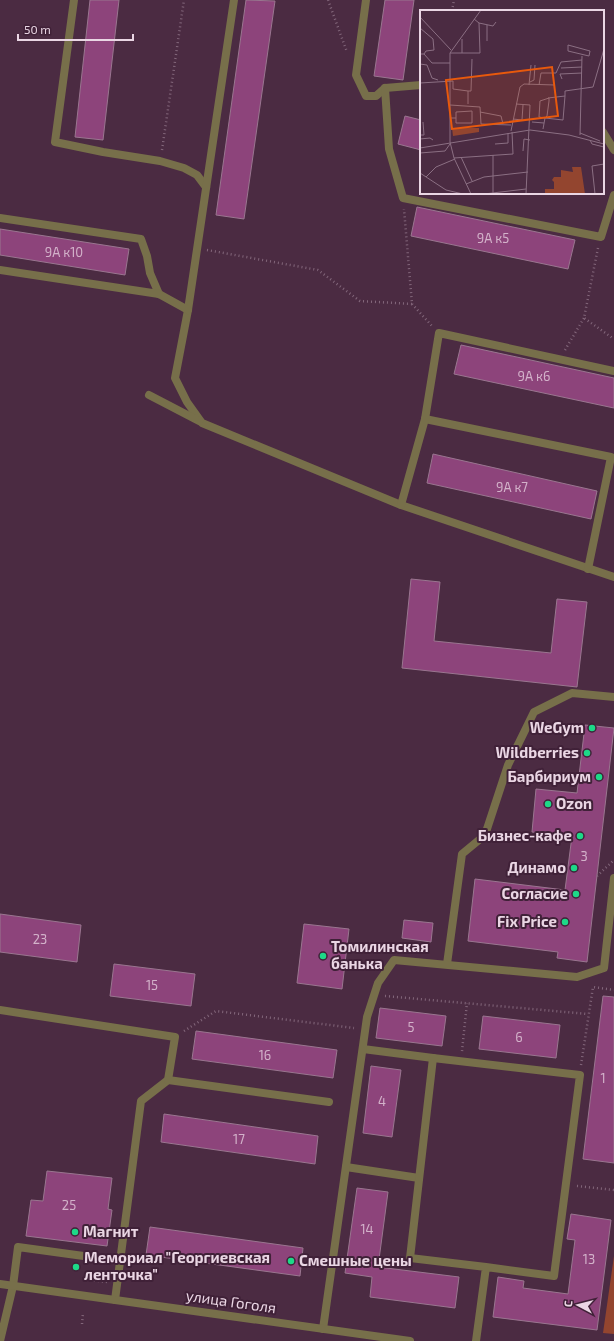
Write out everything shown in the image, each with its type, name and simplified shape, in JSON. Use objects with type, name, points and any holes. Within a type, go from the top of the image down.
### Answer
[{"type":"street","points":[[74,0],[55,142],[103,152],[160,160],[184,168],[196,175],[206,187]]},
{"type":"street","points":[[202,422],[187,402],[175,378],[188,310],[234,0]]},
{"type":"street","points":[[366,0],[356,75],[366,96],[376,96],[384,88],[420,85]]},
{"type":"street","points":[[384,88],[389,149],[403,198],[600,237],[614,195]]},
{"type":"street","points":[[604,134],[614,150]]},
{"type":"street","points":[[0,218],[141,239],[147,256],[150,273],[159,294]]},
{"type":"street","points":[[0,270],[159,294],[188,310]]},
{"type":"street","points":[[401,505],[425,419],[439,333],[614,371]]},
{"type":"street","points":[[148,395],[202,422],[401,505],[614,577]]},
{"type":"street","points":[[425,419],[611,457],[588,568]]},
{"type":"street","points":[[447,964],[462,854],[485,835],[508,765],[534,712],[572,693],[614,697]]},
{"type":"street","points":[[323,1329],[366,1029],[378,983],[394,960],[577,977],[604,968],[614,878]]},
{"type":"street","points":[[0,1010],[175,1037],[168,1080],[141,1101],[115,1300]]},
{"type":"street","points":[[363,1049],[580,1075],[554,1276],[410,1258],[433,1058]]},
{"type":"street","points":[[168,1080],[329,1102]]},
{"type":"street","points":[[346,1167],[419,1178]]},
{"type":"street","points":[[0,1341],[13,1286],[18,1247],[120,1261]]},
{"type":"street","points":[[476,1341],[486,1267]]},
{"type":"street","name":"улица Гоголя","points":[[0,1284],[410,1341]]},
{"type":"path","points":[[160,160],[184,0]]},
{"type":"path","points":[[328,0],[348,55]]},
{"type":"path","points":[[452,10],[454,0]]},
{"type":"path","points":[[403,198],[412,304],[439,333]]},
{"type":"path","points":[[560,359],[584,318],[600,237]]},
{"type":"path","points":[[197,248],[318,270],[360,301],[412,304]]},
{"type":"path","points":[[584,318],[614,339]]},
{"type":"path","points":[[580,1075],[593,988],[614,990]]},
{"type":"path","points":[[375,995],[588,1014]]},
{"type":"path","points":[[461,1061],[467,1003]]},
{"type":"path","points":[[175,1037],[216,1011],[366,1029]]},
{"type":"path","points":[[566,1184],[614,1190]]},
{"type":"path","points":[[90,1280],[117,1283]]},
{"type":"path","points":[[82,1324],[83,1313]]},
{"type":"shaded area","points":[[614,1256],[614,1334],[603,1333]]},
{"type":"building","points":[[90,0],[119,0],[103,140],[75,137]]},
{"type":"building","points":[[246,0],[275,1],[244,219],[216,215]]},
{"type":"building","points":[[385,0],[414,0],[403,80],[374,76]]},
{"type":"building","points":[[405,116],[420,120],[420,150],[398,144]]},
{"type":"building","points":[[417,207],[575,240],[568,269],[411,236]]},
{"type":"building","points":[[0,229],[129,249],[125,275],[0,255]]},
{"type":"building","points":[[461,345],[614,378],[614,408],[454,374]]},
{"type":"building","points":[[433,454],[597,491],[591,519],[427,483]]},
{"type":"building","points":[[411,579],[440,582],[434,641],[551,653],[557,599],[587,602],[577,687],[402,668]]},
{"type":"building","points":[[585,725],[614,728],[587,962],[557,958],[558,952],[468,941],[475,879],[565,890],[572,836],[532,832],[536,789],[577,793]]},
{"type":"building","points":[[0,914],[81,925],[77,962],[0,952]]},
{"type":"building","points":[[404,920],[433,923],[431,942],[402,938]]},
{"type":"building","name":"Томилинская банька","points":[[304,924],[349,929],[342,989],[297,983]]},
{"type":"building","points":[[114,964],[195,974],[191,1006],[110,996]]},
{"type":"building","points":[[603,996],[614,997],[614,1163],[583,1159]]},
{"type":"building","points":[[380,1008],[446,1016],[442,1046],[376,1038]]},
{"type":"building","points":[[483,1016],[560,1025],[556,1058],[479,1049]]},
{"type":"building","points":[[196,1031],[337,1050],[333,1078],[192,1059]]},
{"type":"building","points":[[371,1066],[401,1070],[392,1137],[363,1133]]},
{"type":"building","points":[[164,1114],[318,1136],[315,1164],[161,1142]]},
{"type":"building","points":[[47,1171],[112,1178],[108,1209],[112,1210],[107,1246],[26,1236],[31,1200],[43,1201]]},
{"type":"building","points":[[357,1188],[388,1192],[378,1267],[459,1277],[455,1308],[370,1297],[372,1277],[345,1273]]},
{"type":"building","points":[[571,1214],[611,1220],[597,1330],[493,1317],[498,1277],[524,1281],[523,1288],[568,1294],[575,1240],[567,1239]]},
{"type":"building","points":[[150,1227],[303,1248],[300,1276],[146,1255]]},
{"type":"place","name":"WeGym","points":[[592,728]]},
{"type":"place","name":"Wildberries","points":[[587,753]]},
{"type":"place","name":"Барбириум","points":[[599,777]]},
{"type":"place","name":"Ozon","points":[[548,804]]},
{"type":"place","name":"Бизнес-кафе","points":[[580,836]]},
{"type":"place","name":"Динамо","points":[[574,868]]},
{"type":"place","name":"Согласие","points":[[576,894]]},
{"type":"place","name":"Fix Price","points":[[565,922]]},
{"type":"place","name":"Томилинская банька","points":[[323,956]]},
{"type":"place","name":"Магнит","points":[[75,1232]]},
{"type":"place","name":"Смешные цены","points":[[291,1261]]},
{"type":"place","name":"Мемориал \"Георгиевская ленточка\"","points":[[76,1267]]}]
